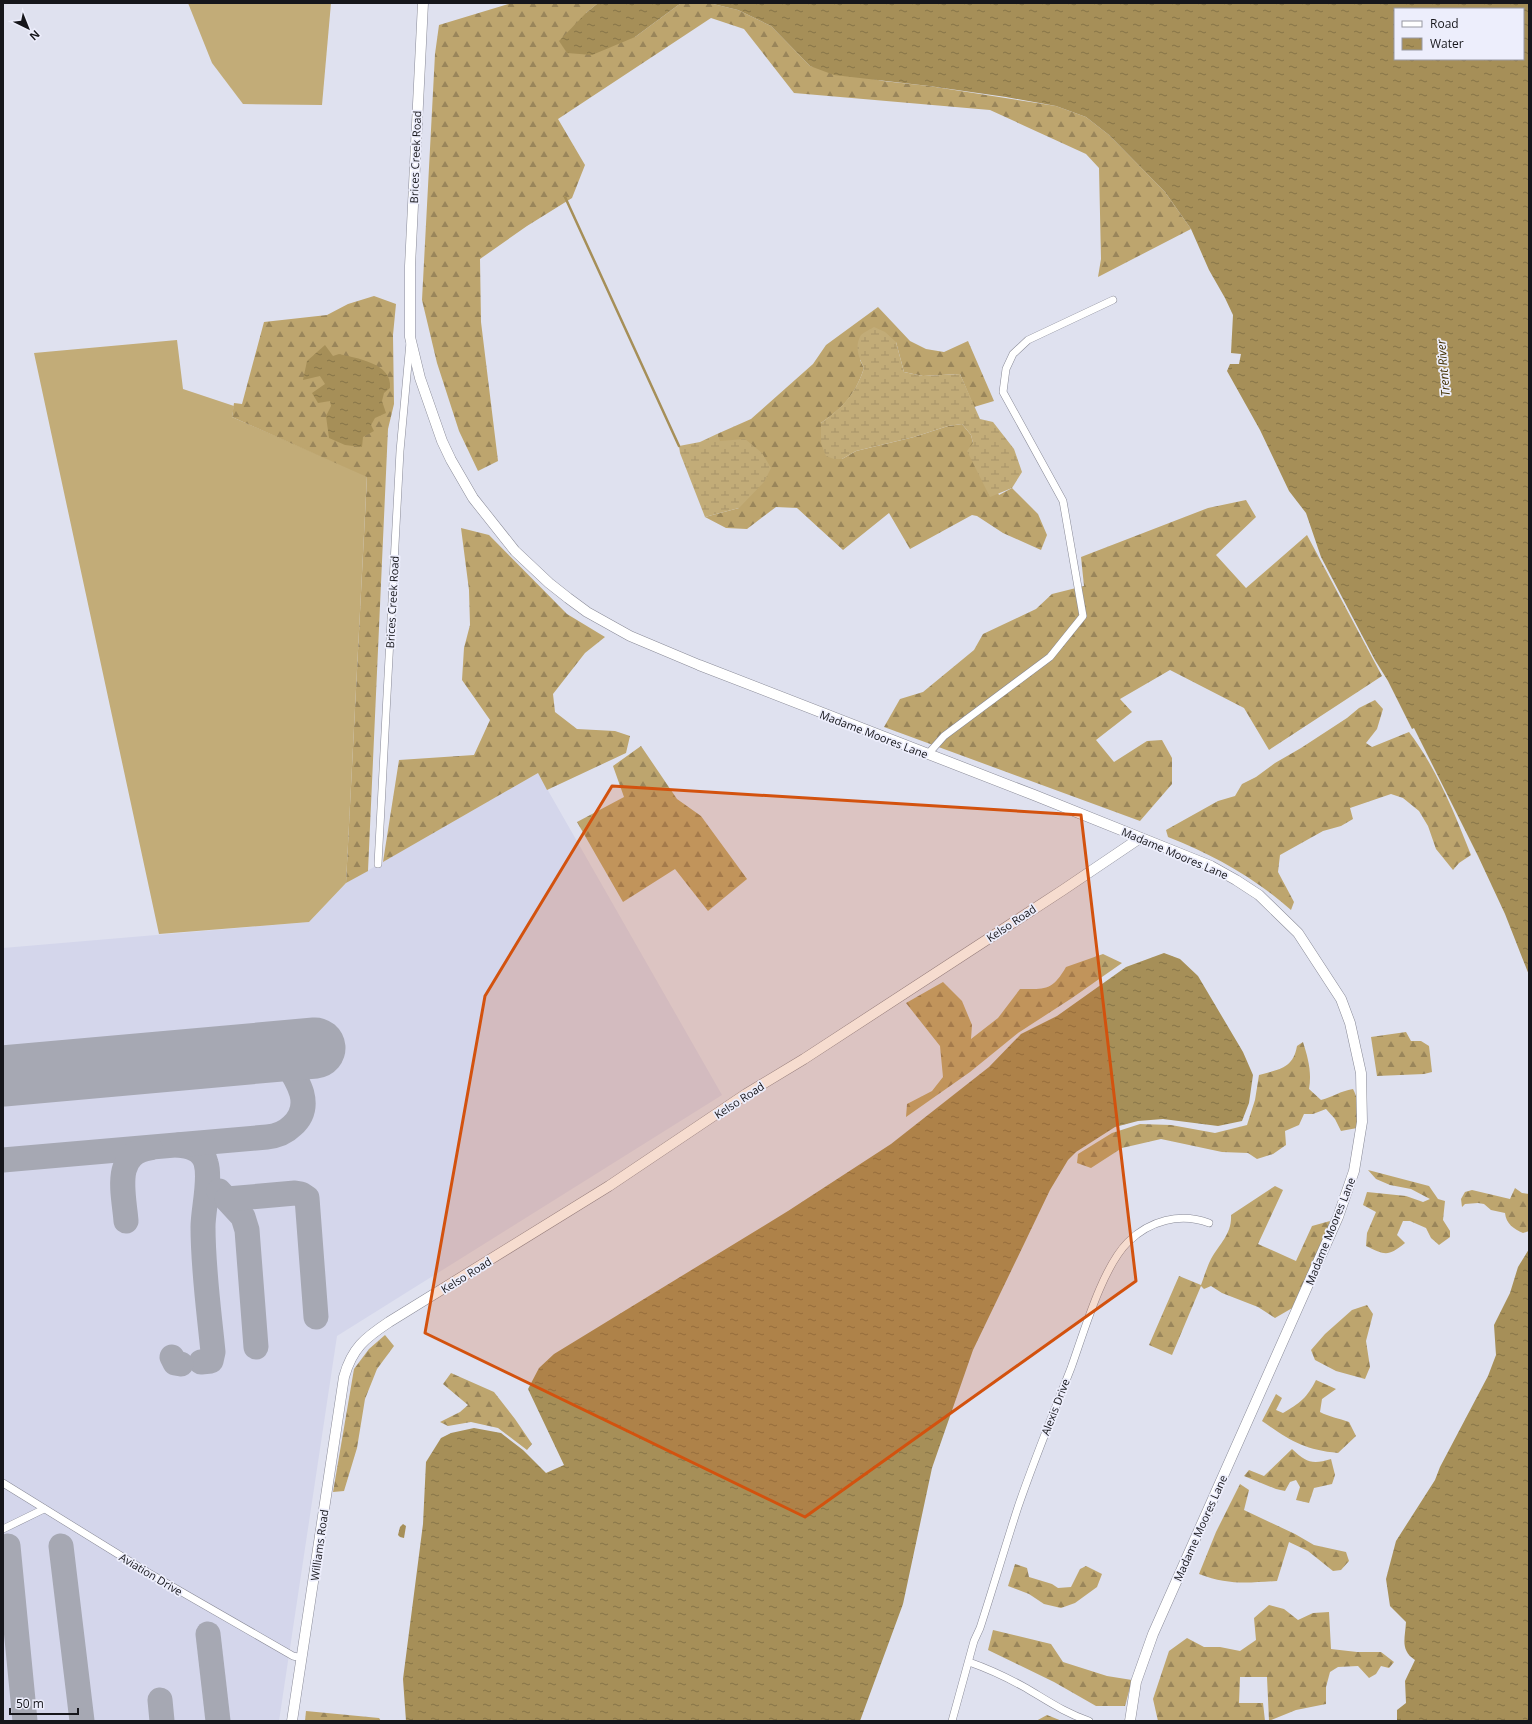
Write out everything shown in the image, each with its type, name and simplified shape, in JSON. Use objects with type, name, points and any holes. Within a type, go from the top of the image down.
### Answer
[{"type":"street","name":"Brices Creek Road","points":[[409,311],[422,3]]},
{"type":"street","points":[[928,754],[944,736],[1050,657],[1083,616],[1063,501],[1003,392],[1006,369],[1013,354],[1028,340],[1113,300]]},
{"type":"street","name":"Madame Moores Lane","points":[[409,311],[411,340],[420,378],[442,441],[461,479],[486,516],[515,551],[543,578],[568,598],[588,612],[630,636],[706,668],[1211,866],[1259,895],[1298,932],[1341,999],[1350,1023],[1358,1056],[1361,1073],[1362,1098],[1362,1122],[1359,1147],[1346,1194],[1298,1310],[1153,1634],[1136,1682],[1130,1721]]},
{"type":"street","name":"Brices Creek Road","points":[[378,864],[400,451],[409,345],[411,340]]},
{"type":"street","name":"Kelso Road","points":[[346,1368],[355,1350],[371,1334],[609,1186],[746,1094],[804,1059],[1140,838]]},
{"type":"street","name":"Alexis Drive","points":[[952,1721],[974,1642],[980,1628],[1018,1507],[1084,1331],[1112,1263],[1128,1242],[1143,1230],[1158,1222],[1176,1218],[1199,1219],[1208,1223]]},
{"type":"street","name":"Williams Road","points":[[292,1721],[346,1368]]},
{"type":"street","name":"Aviation Drive","points":[[3,1483],[154,1576],[293,1656],[302,1658]]},
{"type":"street","points":[[3,1529],[44,1509]]},
{"type":"street","points":[[969,1662],[1000,1674],[1055,1707],[1089,1721]]},
{"type":"highlighted area","points":[[612,786],[1081,815],[1136,1281],[805,1517],[425,1333],[485,996]]},
{"type":"shaded area","points":[[538,773],[722,1095],[337,1336],[279,1721],[3,1721],[3,948],[309,922],[346,883]]},
{"type":"green space","points":[[188,3],[331,3],[322,105],[243,104],[212,63]]},
{"type":"green space","points":[[512,3],[598,3],[586,13],[635,37],[681,3],[709,3],[738,10],[771,26],[810,66],[883,81],[929,86],[1056,106],[1086,117],[1109,135],[1165,192],[1191,229],[1098,277],[1101,259],[1099,168],[1086,154],[990,110],[794,93],[744,29],[711,18],[558,119],[585,165],[572,198],[527,226],[480,259],[481,322],[498,461],[478,471],[459,431],[437,363],[422,300],[435,54],[439,25]]},
{"type":"green space","points":[[374,296],[396,304],[393,335],[394,404],[388,429],[368,871],[346,883],[367,477],[232,417],[234,403],[242,404],[264,322],[327,315],[348,304]]},
{"type":"green space","points":[[878,307],[910,341],[926,349],[944,352],[968,341],[994,401],[974,407],[960,374],[923,376],[904,372],[896,342],[860,360],[864,368],[853,393],[842,406],[821,423],[842,459],[856,451],[914,437],[948,426],[962,424],[971,435],[973,443],[999,495],[1012,488],[1038,514],[1047,535],[1041,550],[1003,533],[977,516],[972,515],[910,549],[889,513],[843,550],[797,508],[776,507],[747,529],[726,528],[705,517],[739,508],[717,434],[751,419],[813,364],[826,345]]},
{"type":"green space","points":[[874,327],[885,332],[896,342],[904,372],[923,376],[960,374],[980,419],[993,422],[1014,449],[1022,472],[1012,488],[990,497],[967,451],[973,443],[971,435],[962,424],[948,426],[914,437],[856,451],[842,459],[834,459],[826,456],[821,443],[821,423],[842,406],[857,386],[864,368],[858,352],[859,339],[862,334]]},
{"type":"green space","points":[[177,340],[183,389],[234,406],[232,417],[367,476],[346,883],[309,922],[159,934],[34,353]]},
{"type":"green space","points":[[717,434],[720,441],[745,439],[762,453],[771,468],[764,482],[739,508],[705,517],[680,453],[679,446],[700,442]]},
{"type":"green space","points":[[1246,500],[1256,517],[1216,555],[1246,588],[1307,535],[1382,676],[1269,750],[1244,708],[1170,670],[1120,699],[1132,712],[1096,740],[1114,762],[1147,741],[1162,740],[1172,758],[1172,784],[1140,821],[884,727],[900,699],[923,692],[974,650],[983,634],[1036,609],[1052,594],[1084,586],[1081,557],[1208,508]]},
{"type":"green space","points":[[461,528],[489,535],[567,614],[605,637],[585,653],[553,694],[555,712],[577,729],[615,731],[630,736],[626,753],[547,790],[538,773],[383,862],[399,760],[474,755],[490,720],[462,680],[464,648],[470,625],[469,590]]},
{"type":"green space","points":[[1375,700],[1383,709],[1377,729],[1366,743],[1372,747],[1409,732],[1419,746],[1444,791],[1471,855],[1459,863],[1453,870],[1436,849],[1428,826],[1419,811],[1403,798],[1391,794],[1350,808],[1353,819],[1341,826],[1323,831],[1280,855],[1278,872],[1294,902],[1291,910],[1248,877],[1201,851],[1168,837],[1166,830],[1218,801],[1235,796],[1242,784],[1256,777],[1275,763],[1301,748],[1347,718],[1359,708]]},
{"type":"green space","points":[[641,746],[677,799],[701,816],[747,879],[708,911],[675,869],[623,902],[577,822],[624,797],[613,766]]},
{"type":"green space","points":[[1103,954],[1122,963],[1018,1033],[970,1072],[906,1117],[907,1104],[932,1091],[943,1077],[940,1046],[906,1003],[943,982],[962,1001],[972,1025],[971,1039],[998,1018],[1020,989],[1048,987],[1057,981],[1066,967]]},
{"type":"green space","points":[[1406,1032],[1411,1041],[1421,1041],[1429,1046],[1432,1072],[1424,1074],[1377,1076],[1371,1037]]},
{"type":"green space","points":[[1303,1042],[1310,1071],[1309,1089],[1321,1100],[1353,1089],[1358,1103],[1357,1128],[1341,1131],[1335,1119],[1326,1109],[1313,1114],[1304,1114],[1299,1125],[1285,1131],[1286,1145],[1273,1154],[1257,1159],[1248,1153],[1222,1152],[1161,1139],[1122,1148],[1091,1168],[1077,1163],[1078,1154],[1112,1133],[1140,1124],[1171,1125],[1215,1133],[1247,1125],[1255,1100],[1259,1075],[1279,1069],[1288,1064],[1295,1054],[1297,1046]]},
{"type":"green space","points":[[1368,1170],[1429,1186],[1438,1199],[1445,1201],[1443,1220],[1450,1231],[1450,1237],[1439,1245],[1431,1238],[1426,1228],[1410,1221],[1403,1221],[1397,1235],[1405,1243],[1399,1248],[1394,1251],[1382,1253],[1366,1246],[1367,1233],[1376,1212],[1363,1205],[1367,1192],[1406,1196],[1423,1202],[1430,1199],[1411,1189],[1390,1185],[1376,1179]]},
{"type":"green space","points":[[1275,1186],[1283,1190],[1258,1244],[1296,1261],[1312,1226],[1330,1221],[1324,1239],[1294,1307],[1275,1318],[1258,1307],[1222,1293],[1211,1286],[1204,1289],[1201,1286],[1172,1355],[1149,1345],[1179,1276],[1201,1285],[1211,1259],[1230,1228],[1231,1215]]},
{"type":"green space","points":[[1515,1188],[1522,1193],[1529,1194],[1529,1231],[1523,1233],[1517,1230],[1511,1226],[1505,1213],[1491,1210],[1484,1204],[1465,1204],[1462,1207],[1461,1199],[1465,1192],[1472,1190],[1510,1199]]},
{"type":"green space","points":[[1367,1305],[1373,1314],[1366,1341],[1370,1367],[1365,1379],[1336,1371],[1315,1360],[1311,1350],[1325,1334],[1352,1310]]},
{"type":"green space","points":[[385,1335],[394,1346],[377,1369],[365,1399],[357,1448],[344,1491],[333,1492],[354,1369],[369,1349]]},
{"type":"green space","points":[[451,1373],[494,1392],[532,1444],[527,1450],[498,1428],[471,1422],[448,1426],[440,1422],[460,1412],[468,1405],[443,1384]]},
{"type":"green space","points":[[1316,1380],[1336,1389],[1322,1399],[1320,1412],[1349,1422],[1356,1436],[1338,1453],[1326,1452],[1306,1447],[1280,1434],[1262,1421],[1276,1394],[1282,1398],[1276,1410],[1283,1413],[1302,1400]]},
{"type":"green space","points":[[1292,1449],[1301,1457],[1310,1461],[1319,1462],[1331,1459],[1335,1475],[1332,1484],[1314,1488],[1309,1503],[1296,1500],[1300,1487],[1296,1480],[1290,1482],[1285,1491],[1276,1489],[1244,1476],[1249,1470],[1264,1476]]},
{"type":"green space","points":[[1240,1484],[1249,1490],[1244,1510],[1295,1534],[1314,1545],[1346,1552],[1349,1561],[1341,1570],[1333,1571],[1308,1551],[1289,1542],[1277,1581],[1246,1583],[1228,1582],[1199,1574],[1216,1532]]},
{"type":"green space","points":[[1015,1564],[1027,1568],[1029,1577],[1052,1584],[1058,1588],[1071,1587],[1080,1569],[1086,1566],[1102,1574],[1097,1587],[1075,1603],[1061,1608],[1044,1604],[1029,1594],[1008,1586]]},
{"type":"green space","points":[[1269,1605],[1284,1609],[1298,1620],[1313,1613],[1329,1612],[1331,1649],[1357,1652],[1381,1652],[1394,1662],[1389,1668],[1381,1666],[1376,1674],[1369,1678],[1358,1666],[1338,1667],[1330,1672],[1326,1687],[1326,1704],[1296,1710],[1269,1721],[1267,1677],[1240,1677],[1239,1703],[1263,1703],[1265,1721],[1158,1721],[1153,1699],[1169,1651],[1187,1638],[1204,1647],[1220,1647],[1240,1651],[1256,1640],[1254,1618]]},
{"type":"green space","points":[[993,1630],[1051,1644],[1063,1662],[1107,1676],[1132,1680],[1125,1706],[1096,1706],[1054,1682],[988,1650]]},
{"type":"green space","points":[[306,1711],[379,1718],[381,1721],[305,1721]]},
{"type":"green space","points":[[1047,1715],[1062,1721],[1036,1721]]},
{"type":"water","points":[[598,3],[681,3],[635,37],[592,55],[567,53],[559,41],[586,13]]},
{"type":"water","name":"Trent River","points":[[709,3],[1529,3],[1529,975],[1505,914],[1478,856],[1414,728],[1412,729],[1388,681],[1375,660],[1321,557],[1306,513],[1289,491],[1260,430],[1227,371],[1230,364],[1239,364],[1241,354],[1231,353],[1233,315],[1209,270],[1191,229],[1165,192],[1109,135],[1086,117],[1056,106],[1006,97],[834,75],[810,66],[771,26],[738,10]]},
{"type":"water","points":[[325,345],[333,356],[339,354],[372,363],[386,373],[389,380],[390,388],[384,393],[382,401],[386,413],[375,418],[371,425],[374,431],[363,437],[362,447],[345,445],[329,438],[326,416],[331,406],[330,401],[318,403],[312,393],[325,384],[320,376],[303,380],[307,361]]},
{"type":"water","points":[[1164,953],[1180,959],[1198,976],[1243,1052],[1253,1075],[1249,1103],[1242,1121],[1218,1126],[1163,1119],[1138,1121],[1115,1127],[1076,1152],[1068,1160],[1050,1190],[973,1350],[932,1468],[903,1604],[860,1721],[406,1721],[403,1679],[423,1524],[426,1462],[441,1438],[451,1433],[474,1428],[501,1433],[523,1450],[546,1473],[564,1465],[528,1389],[539,1368],[554,1354],[788,1211],[891,1144],[989,1067],[1021,1034],[1057,1016],[1126,967]]},
{"type":"water","points":[[1529,1249],[1529,1721],[1397,1721],[1397,1710],[1406,1703],[1405,1681],[1415,1660],[1407,1652],[1404,1644],[1406,1622],[1390,1606],[1386,1579],[1396,1541],[1435,1480],[1440,1467],[1488,1376],[1496,1355],[1494,1325],[1510,1293],[1518,1267]]},
{"type":"water","points":[[403,1524],[406,1526],[404,1538],[398,1535],[400,1527]]},
{"type":"waterway","points":[[565,197],[679,446]]},
{"type":"taxiway","points":[[3,1160],[267,1137],[281,1134],[287,1131],[299,1117],[303,1108],[303,1098],[296,1079],[279,1052]]},
{"type":"taxiway","points":[[178,1145],[187,1146],[202,1155],[206,1163],[208,1178],[203,1220],[203,1243],[206,1290],[213,1352],[211,1361],[201,1362]]},
{"type":"taxiway","points":[[126,1221],[123,1188],[125,1167],[130,1158],[138,1152],[150,1148]]},
{"type":"taxiway","points":[[219,1191],[243,1217],[247,1230],[256,1347]]},
{"type":"taxiway","points":[[227,1199],[295,1193],[301,1194],[307,1198],[316,1317]]},
{"type":"taxiway","points":[[172,1357],[175,1363],[181,1364]]},
{"type":"taxiway","points":[[8,1546],[25,1721]]},
{"type":"taxiway","points":[[61,1546],[82,1721]]},
{"type":"taxiway","points":[[208,1634],[218,1721]]},
{"type":"taxiway","points":[[160,1700],[162,1721]]},
{"type":"runway","points":[[3,1076],[315,1048]]}]
